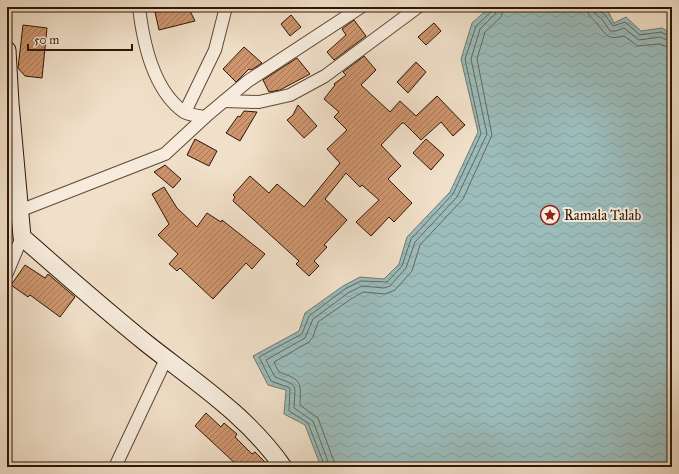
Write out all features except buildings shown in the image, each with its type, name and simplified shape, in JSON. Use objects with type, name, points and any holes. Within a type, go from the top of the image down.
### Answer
[{"type":"street","points":[[139,7],[143,40],[162,89],[185,112],[205,117]]},
{"type":"street","points":[[185,112],[215,50],[226,7]]},
{"type":"street","points":[[19,211],[165,154],[205,117],[248,81],[361,7]]},
{"type":"street","points":[[224,102],[259,102],[290,95],[325,76],[418,7]]},
{"type":"street","points":[[7,50],[8,84],[22,237],[7,274]]},
{"type":"street","points":[[22,237],[82,290],[166,359],[204,387],[268,446],[283,467]]},
{"type":"street","points":[[115,467],[166,359]]},
{"type":"water","name":"Ramala Talab","points":[[490,7],[598,7],[608,11],[614,23],[626,17],[641,31],[662,28],[672,34],[672,467],[321,467],[305,425],[284,414],[286,390],[268,385],[253,356],[299,331],[305,313],[343,286],[360,277],[384,279],[399,264],[407,237],[450,192],[478,132],[461,59],[472,23]]},
{"type":"place","name":"Ramala Talab","points":[[550,215]]}]
